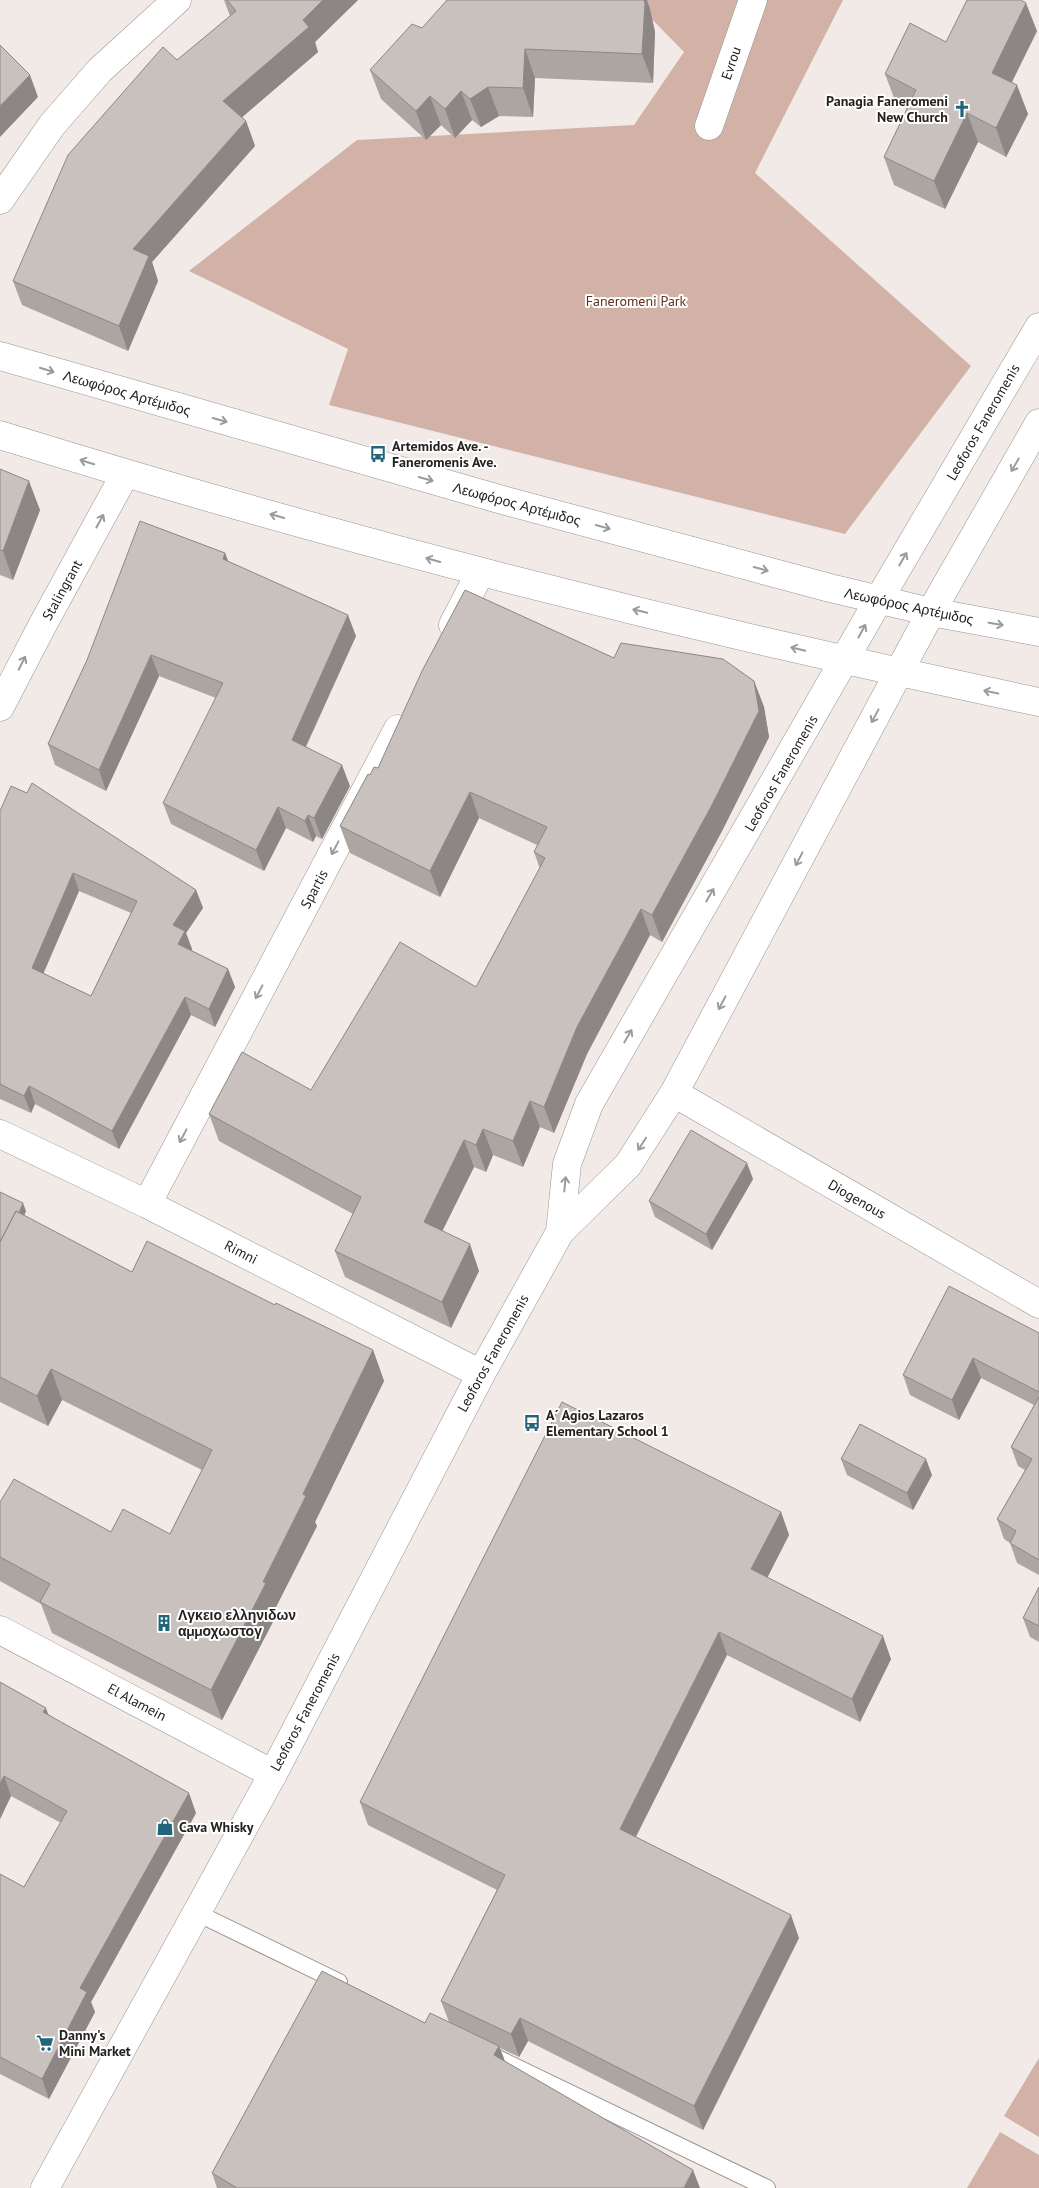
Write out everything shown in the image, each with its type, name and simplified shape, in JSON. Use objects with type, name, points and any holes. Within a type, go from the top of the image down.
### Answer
[{"type":"street","points":[[0,200],[52,125],[88,83],[177,0]]},
{"type":"street","name":"Evrou","points":[[709,126],[753,0]]},
{"type":"street","name":"Leoforos Faneromenis","points":[[560,1232],[567,1164],[589,1104],[878,601],[1039,327]]},
{"type":"street","name":"Λεωφόρος Αρτέμιδος","points":[[0,356],[496,499],[878,601],[1039,632]]},
{"type":"street","name":"Leoforos Faneromenis","points":[[45,2188],[273,1774],[481,1374],[560,1232],[628,1165],[674,1093],[931,612],[1039,423]]},
{"type":"street","points":[[0,434],[125,474],[480,573],[845,661],[1039,702]]},
{"type":"street","name":"Stalingrant","points":[[0,707],[125,474]]},
{"type":"street","points":[[440,650],[480,573]]},
{"type":"street","name":"Spartis","points":[[147,1204],[412,703]]},
{"type":"street","name":"Diogenous","points":[[674,1093],[1039,1304]]},
{"type":"street","name":"Rimni","points":[[0,1134],[147,1204],[481,1374]]},
{"type":"street","name":"El Alamein","points":[[0,1630],[273,1774]]},
{"type":"lane","points":[[197,1913],[356,1990]]},
{"type":"lane","points":[[472,2046],[767,2188]]},
{"type":"green space","name":"Faneromeni Park","points":[[633,0],[843,0],[755,173],[971,366],[845,534],[329,405],[348,349],[189,271],[357,140],[634,125],[684,52]]},
{"type":"green space","points":[[1039,2058],[1039,2137],[1004,2116]]},
{"type":"green space","points":[[1000,2132],[1039,2155],[1039,2188],[967,2188]]},
{"type":"building","points":[[227,0],[323,0],[303,20],[309,27],[223,101],[246,121],[133,249],[149,256],[119,326],[13,281],[68,155],[163,47],[177,60],[236,11]]},
{"type":"building","points":[[447,0],[644,0],[642,54],[525,49],[523,88],[488,87],[470,99],[461,91],[445,109],[430,96],[416,111],[370,70],[412,24],[422,28]]},
{"type":"building","name":"Panagia Faneromeni New Church","points":[[967,0],[1021,0],[1026,3],[992,73],[1017,85],[996,128],[967,113],[934,181],[884,157],[916,90],[885,74],[910,23],[946,42]]},
{"type":"building","points":[[0,45],[30,75],[0,106]]},
{"type":"building","points":[[0,469],[29,481],[3,551],[0,550]]},
{"type":"building","points":[[140,521],[225,553],[223,559],[348,615],[292,740],[342,765],[314,818],[308,815],[305,821],[278,807],[256,850],[163,803],[223,683],[151,655],[99,770],[48,744],[87,660]]},
{"type":"building","points":[[465,590],[614,658],[621,643],[723,659],[754,681],[759,711],[712,805],[652,915],[641,909],[577,1027],[544,1107],[530,1101],[513,1141],[483,1129],[476,1145],[464,1140],[424,1222],[470,1244],[442,1302],[335,1251],[361,1197],[209,1114],[242,1052],[311,1090],[400,942],[476,987],[545,858],[534,852],[547,827],[470,792],[430,871],[340,826],[368,774],[370,775],[374,767],[378,768],[422,671]]},
{"type":"building","points":[[32,783],[196,890],[173,925],[185,931],[178,944],[228,969],[209,1009],[185,997],[112,1131],[29,1086],[24,1096],[0,1084],[0,811],[11,786],[27,793]],"holes":[[[73,873],[137,901],[91,996],[32,968]]]},
{"type":"building","points":[[691,1130],[747,1163],[706,1234],[649,1201]]},
{"type":"building","points":[[0,1192],[23,1203],[19,1213],[16,1211],[0,1242]]},
{"type":"building","points":[[16,1211],[132,1272],[147,1241],[275,1305],[276,1303],[373,1350],[303,1494],[306,1496],[263,1582],[266,1583],[211,1690],[40,1602],[50,1584],[0,1557],[0,1502],[14,1479],[111,1532],[123,1509],[170,1534],[212,1450],[51,1369],[37,1396],[0,1377],[0,1242]]},
{"type":"building","points":[[949,1286],[1039,1333],[1039,1392],[973,1358],[952,1400],[903,1375]]},
{"type":"building","points":[[1039,1397],[1039,1560],[1010,1543],[1016,1531],[997,1519],[1032,1459],[1011,1447]]},
{"type":"building","points":[[562,1402],[781,1512],[751,1569],[883,1636],[852,1699],[719,1632],[620,1829],[791,1915],[694,2106],[520,2018],[511,2034],[441,2001],[505,1875],[360,1802]]},
{"type":"building","points":[[860,1424],[926,1459],[907,1493],[841,1459]]},
{"type":"building","points":[[1039,1587],[1039,1626],[1023,1618]]},
{"type":"building","points":[[0,1682],[46,1708],[43,1712],[189,1793],[80,1988],[87,1992],[42,2079],[0,2057],[0,1874],[24,1887],[67,1811],[4,1776],[0,1784]]},
{"type":"building","points":[[322,1971],[425,2023],[430,2013],[499,2046],[494,2055],[693,2170],[684,2188],[237,2188],[212,2173]]},
{"type":"place","name":"Panagia Faneromeni New Church","points":[[962,109]]},
{"type":"place","name":"Artemidos Ave. - Faneromenis Ave.","points":[[378,454]]},
{"type":"place","name":"A´ Agios Lazaros Elementary School 1","points":[[532,1423]]},
{"type":"place","name":"Λγκειο ελληνιδων αμμοχωστογ","points":[[164,1623]]},
{"type":"place","name":"Cava Whisky","points":[[165,1827]]},
{"type":"place","name":"Danny's Mini Market","points":[[45,2043]]}]
